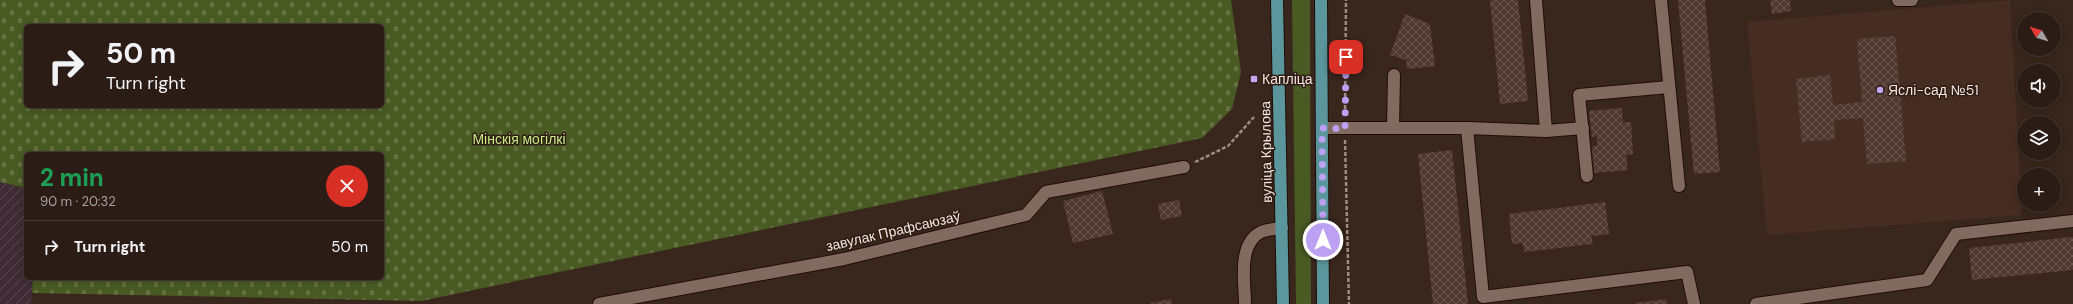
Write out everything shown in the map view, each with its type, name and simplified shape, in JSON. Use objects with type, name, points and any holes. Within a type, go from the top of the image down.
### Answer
[{"type":"main road","name":"вуліца Крылова","points":[[1277,0],[1284,304]]},
{"type":"main road","points":[[1321,0],[1323,304]]},
{"type":"street","points":[[1536,0],[1546,132]]},
{"type":"street","points":[[1661,0],[1679,186]]},
{"type":"street","points":[[1898,0],[1912,0]]},
{"type":"street","points":[[1393,128],[1394,74]]},
{"type":"street","points":[[1587,176],[1579,95],[1669,87]]},
{"type":"street","points":[[1322,128],[1467,128],[1546,132],[1583,128]]},
{"type":"street","points":[[1467,128],[1483,297],[1687,272],[1694,304]]},
{"type":"street","name":"завулак Прафсаюзаў","points":[[599,304],[844,259],[1026,215],[1046,192],[1184,167]]},
{"type":"street","points":[[1756,304],[1927,280],[1956,234],[2073,221]]},
{"type":"street","points":[[1245,304],[1245,253],[1251,242],[1261,232],[1282,228]]},
{"type":"path","points":[[1346,0],[1345,129],[1349,304]]},
{"type":"path","points":[[1184,167],[1228,146],[1254,117]]},
{"type":"shaded area","points":[[2010,0],[2017,125],[2017,160],[2019,160],[2019,168],[2017,168],[2017,212],[2022,212],[2022,215],[1767,235],[1747,22]]},
{"type":"shaded area","points":[[0,182],[24,188],[24,280],[33,280],[31,304],[0,304]]},
{"type":"green space","name":"Мінскія могілкі","points":[[0,0],[1231,0],[1241,72],[1232,109],[1202,138],[421,301],[32,293],[33,280],[384,280],[384,152],[24,152],[24,188],[0,182]]},
{"type":"green space","points":[[1292,0],[1310,0],[1311,304],[1296,304]]},
{"type":"building","points":[[1490,0],[1518,0],[1528,101],[1500,104]]},
{"type":"building","points":[[1678,0],[1705,0],[1720,172],[1694,174]]},
{"type":"building","points":[[1770,0],[1790,0],[1791,11],[1772,14]]},
{"type":"building","points":[[1405,14],[1430,24],[1435,66],[1407,69],[1406,60],[1390,55]]},
{"type":"building","name":"Яслі-сад №51","points":[[1895,36],[1906,161],[1867,164],[1863,118],[1834,120],[1835,139],[1802,142],[1796,79],[1830,75],[1833,105],[1862,102],[1857,39]]},
{"type":"building","points":[[1622,108],[1623,122],[1631,122],[1633,154],[1626,155],[1628,170],[1594,173],[1592,146],[1597,146],[1597,136],[1592,137],[1589,111]]},
{"type":"building","points":[[1452,150],[1468,304],[1433,304],[1418,154]]},
{"type":"building","points":[[1102,191],[1113,234],[1073,243],[1063,201]]},
{"type":"building","points":[[1179,200],[1182,216],[1161,220],[1158,204]]},
{"type":"building","points":[[1605,202],[1609,234],[1591,236],[1593,244],[1524,252],[1523,243],[1512,244],[1509,214]]},
{"type":"building","points":[[2073,237],[2073,270],[1972,280],[1969,248]]},
{"type":"building","points":[[1171,299],[1172,304],[1151,304],[1151,303]]},
{"type":"building","points":[[1666,299],[1667,304],[1635,304],[1635,303]]},
{"type":"place","name":"Капліца","points":[[1254,79]]},
{"type":"place","name":"Яслі-сад №51","points":[[1880,90]]},
{"type":"route","points":[[1323,240],[1322,128],[1345,129],[1346,57]]}]
